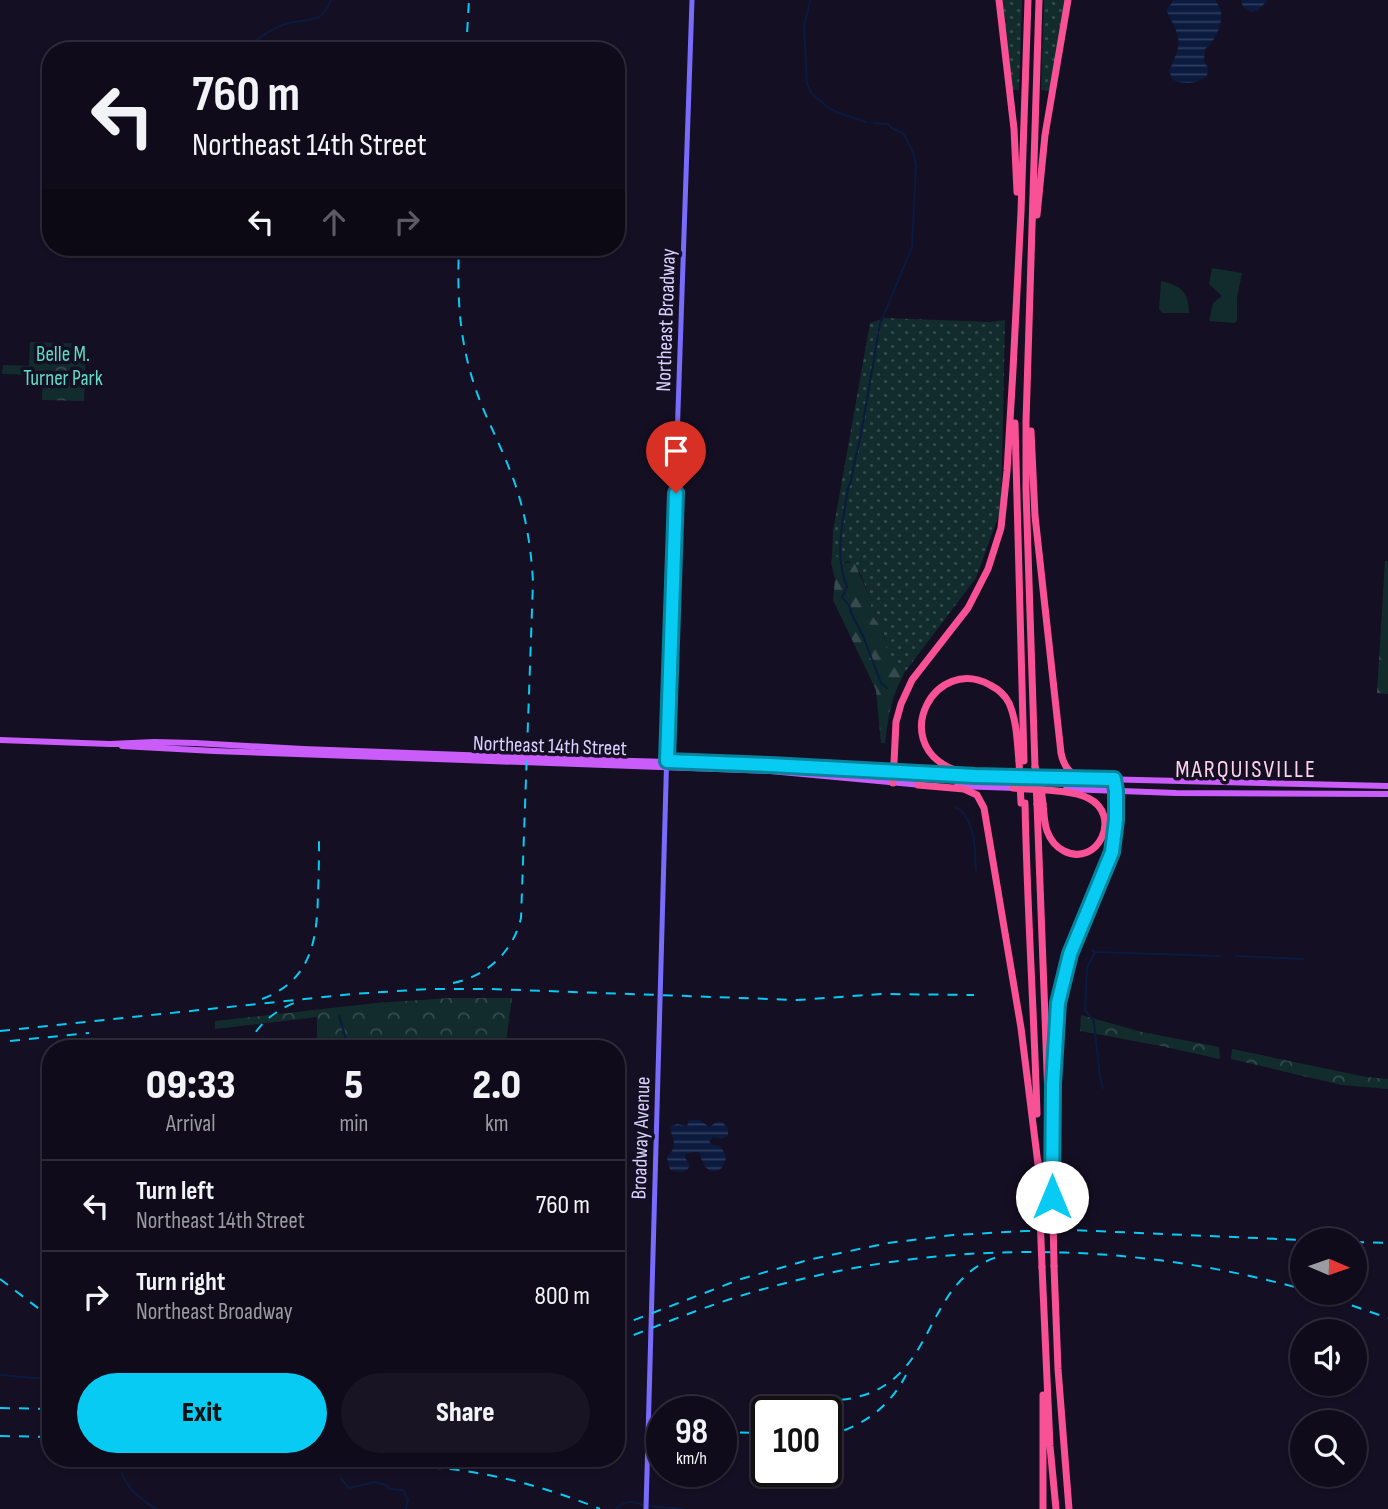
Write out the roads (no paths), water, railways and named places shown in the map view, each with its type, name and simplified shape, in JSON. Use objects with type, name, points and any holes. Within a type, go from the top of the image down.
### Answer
[{"type":"highway","points":[[999,0],[1016,152],[1018,273]]},
{"type":"highway","points":[[894,783],[897,713],[908,687],[968,608],[985,576],[998,542],[1006,494],[1013,370],[1028,0]]},
{"type":"highway","points":[[1039,0],[1026,490],[1035,764],[1040,804],[1054,1266],[1069,1509]]},
{"type":"highway","points":[[1031,272],[1045,135],[1068,0]]},
{"type":"highway","points":[[1013,370],[1023,803],[1050,1446],[1056,1509]]},
{"type":"highway","points":[[1028,370],[1032,484],[1061,753],[1068,771],[1079,778],[1087,779]]},
{"type":"highway","points":[[1014,776],[961,771],[938,760],[923,738],[922,719],[933,694],[943,685],[961,680],[979,680],[998,689],[1006,698],[1014,716],[1022,761]]},
{"type":"highway","points":[[1052,1197],[1053,1085],[1058,1003],[1070,954],[1112,852],[1116,830],[1114,779]]},
{"type":"highway","points":[[918,785],[964,789],[974,793],[982,802],[1021,1028],[1038,1164]]},
{"type":"highway","points":[[1013,788],[1080,795],[1093,800],[1104,817],[1102,839],[1091,850],[1082,854],[1062,850],[1048,833],[1040,804]]},
{"type":"highway","points":[[1043,1293],[1043,1509]]},
{"type":"main road","name":"Northeast Broadway","points":[[667,764],[692,0]]},
{"type":"main road","points":[[0,740],[110,744]]},
{"type":"main road","name":"Northeast 14th Street","points":[[110,744],[154,742],[667,764],[918,785],[1116,791],[1388,794]]},
{"type":"main road","name":"Northeast 14th Street","points":[[110,744],[214,751],[770,765],[1087,779],[1388,786]]},
{"type":"main road","name":"Broadway Avenue","points":[[646,1509],[667,764]]},
{"type":"water","points":[[1173,0],[1215,0],[1221,10],[1218,32],[1205,49],[1207,76],[1195,82],[1181,83],[1173,80],[1169,71],[1178,46],[1175,28],[1166,10]]},
{"type":"water","points":[[1241,0],[1268,0],[1258,10],[1251,12],[1243,7]]},
{"type":"water","points":[[689,1120],[700,1120],[709,1127],[722,1122],[728,1128],[728,1136],[721,1139],[713,1137],[709,1141],[712,1145],[720,1146],[726,1155],[725,1162],[718,1170],[705,1167],[700,1153],[696,1152],[685,1154],[690,1164],[687,1170],[670,1170],[667,1157],[673,1150],[674,1143],[671,1126],[687,1126]]},
{"type":"waterway","points":[[254,42],[280,26],[319,17],[331,0]]},
{"type":"waterway","points":[[810,0],[804,27],[807,84],[812,94],[829,108],[866,122]]},
{"type":"waterway","points":[[874,123],[888,124],[903,133],[913,152],[916,164],[912,247],[880,324],[861,434],[848,488],[840,550],[847,587],[842,597],[850,607],[881,683],[887,688]]},
{"type":"waterway","points":[[955,808],[961,810],[972,832],[976,870]]},
{"type":"waterway","points":[[1092,950],[1219,956]]},
{"type":"waterway","points":[[1095,952],[1087,968],[1085,1010],[1094,1021],[1103,1088]]},
{"type":"waterway","points":[[1236,956],[1303,959]]},
{"type":"waterway","points":[[339,1016],[346,1040]]},
{"type":"waterway","points":[[0,1375],[42,1378]]},
{"type":"waterway","points":[[122,1473],[131,1490],[156,1509]]},
{"type":"waterway","points":[[341,1479],[349,1488],[375,1482],[390,1489],[403,1490],[408,1500],[406,1509]]},
{"type":"waterway","points":[[616,1509],[629,1502],[643,1505]]},
{"type":"waterway","points":[[650,1506],[682,1509]]},
{"type":"railway","points":[[467,42],[469,0]]},
{"type":"railway","points":[[453,983],[477,975],[497,961],[512,942],[521,918],[533,582],[531,553],[519,496],[478,395],[465,350],[459,299],[459,256]]},
{"type":"railway","points":[[262,999],[292,981],[308,957],[316,927],[319,833]]},
{"type":"railway","points":[[0,1031],[352,994],[429,989],[797,1000],[881,994],[974,995]]},
{"type":"railway","points":[[251,1040],[266,1021],[294,1003]]},
{"type":"railway","points":[[10,1041],[89,1033]]},
{"type":"railway","points":[[625,1324],[741,1279],[812,1259],[888,1243],[953,1235],[1070,1230],[1290,1239]]},
{"type":"railway","points":[[1367,1242],[1388,1243]]},
{"type":"railway","points":[[625,1339],[712,1305],[771,1287],[837,1271],[903,1260],[970,1254],[1037,1252],[1104,1255],[1237,1273],[1290,1286]]},
{"type":"railway","points":[[842,1399],[857,1397],[883,1386],[903,1370],[918,1350],[956,1285],[975,1268],[1000,1256]]},
{"type":"railway","points":[[0,1279],[42,1311]]},
{"type":"railway","points":[[1353,1306],[1388,1318]]},
{"type":"railway","points":[[842,1431],[863,1421],[883,1406],[906,1375]]},
{"type":"railway","points":[[0,1408],[42,1409]]},
{"type":"railway","points":[[737,1432],[751,1433]]},
{"type":"railway","points":[[0,1436],[42,1437]]},
{"type":"railway","points":[[423,1467],[469,1472],[535,1486],[600,1509]]},
{"type":"district","name":"MARQUISVILLE","points":[[1246,769]]},
{"type":"park label","name":"Belle M. Turner Park","points":[[63,366]]}]
